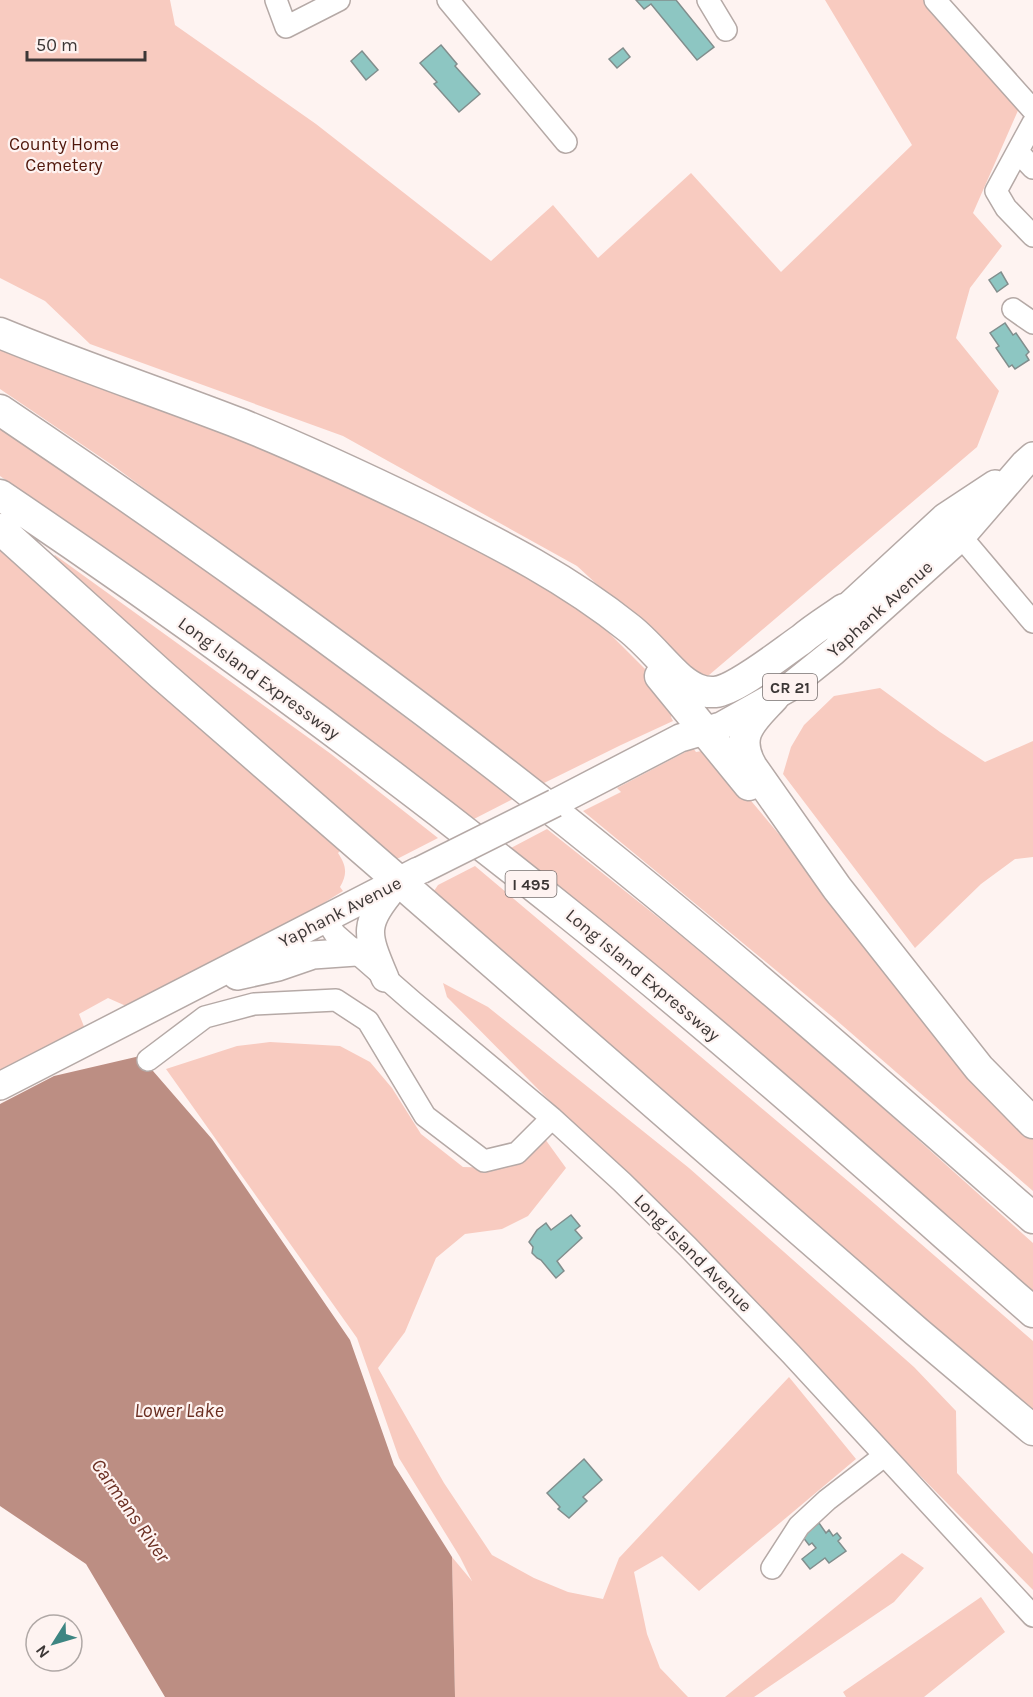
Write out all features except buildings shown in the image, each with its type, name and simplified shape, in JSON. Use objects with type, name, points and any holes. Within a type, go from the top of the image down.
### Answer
[{"type":"highway","points":[[0,333],[242,425],[320,458],[489,539],[574,588],[631,629],[689,686],[707,692],[722,690],[739,682],[844,609]]},
{"type":"highway","points":[[0,410],[277,602],[499,769],[616,861],[782,999],[1033,1218]]},
{"type":"highway","name":"Long Island Expressway","points":[[0,495],[244,665],[420,797],[572,916],[736,1053],[1033,1312]]},
{"type":"highway","points":[[0,528],[162,675],[410,876],[899,1316],[1033,1430]]},
{"type":"highway","points":[[574,588],[642,655],[694,730],[837,888]]},
{"type":"highway","points":[[774,697],[747,728],[743,742],[747,758],[837,888],[979,1068],[1033,1123]]},
{"type":"main road","name":"Yaphank Avenue","points":[[694,730],[708,707],[753,682],[809,643],[844,609],[953,527],[1029,460]]},
{"type":"main road","name":"Yaphank Avenue","points":[[0,1086],[694,730],[721,726],[774,697],[833,652],[953,527]]},
{"type":"main road","points":[[385,978],[370,941],[369,931],[382,902],[410,876]]},
{"type":"main road","points":[[198,985],[278,967],[313,955],[356,952]]},
{"type":"street","points":[[276,0],[286,27],[339,0]]},
{"type":"street","points":[[448,0],[566,142]]},
{"type":"street","points":[[708,0],[726,30]]},
{"type":"street","points":[[935,0],[1033,110]]},
{"type":"street","points":[[1033,123],[996,191],[1005,208],[1033,236]]},
{"type":"street","points":[[1018,152],[1033,168]]},
{"type":"street","points":[[1013,309],[1033,323]]},
{"type":"street","points":[[953,527],[1023,598],[1033,622]]},
{"type":"street","name":"Long Island Avenue","points":[[326,920],[335,934],[552,1118],[680,1238],[791,1354],[1033,1616]]},
{"type":"street","points":[[148,1060],[205,1017],[254,1004],[336,1000],[368,1021],[425,1116],[484,1161],[517,1153],[552,1118]]},
{"type":"street","points":[[772,1568],[799,1526],[827,1500],[884,1456]]},
{"type":"green space","name":"County Home Cemetery","points":[[0,0],[170,0],[175,25],[316,124],[491,261],[553,205],[598,258],[691,173],[781,272],[912,145],[825,0],[935,0],[1023,99],[973,213],[1002,246],[970,288],[956,338],[999,391],[977,447],[702,681],[577,566],[343,436],[90,344],[45,301],[0,278]]},
{"type":"green space","points":[[0,340],[298,463],[507,562],[596,620],[657,681],[674,712],[671,717],[673,721],[542,784],[115,467],[0,389]]},
{"type":"green space","points":[[0,425],[206,567],[513,799],[472,820],[370,740],[177,600],[0,476]]},
{"type":"green space","points":[[0,547],[341,850],[338,853],[345,870],[340,887],[343,891],[314,909],[126,1006],[108,998],[79,1014],[85,1029],[0,1070]]},
{"type":"green space","points":[[55,555],[331,754],[438,838],[399,858],[390,858],[49,562]]},
{"type":"green space","points":[[880,688],[985,762],[1033,741],[1033,857],[1015,859],[981,884],[915,948],[783,774],[791,747],[804,725],[834,696]]},
{"type":"green space","points":[[693,748],[696,752],[702,751],[731,777],[1033,1137],[1033,1191],[835,1019],[583,811],[621,792],[617,788]]},
{"type":"green space","points":[[547,829],[679,934],[825,1056],[1033,1243],[1033,1294],[509,849]]},
{"type":"green space","points":[[475,866],[868,1198],[1033,1341],[1033,1419],[437,901],[434,891],[438,885]]},
{"type":"green space","points":[[443,983],[488,1007],[689,1168],[914,1367],[956,1411],[957,1473],[1033,1554],[1033,1590],[447,997]]},
{"type":"green space","points":[[270,1042],[340,1046],[370,1062],[392,1088],[421,1134],[463,1167],[502,1168],[545,1139],[566,1168],[528,1216],[502,1229],[465,1234],[436,1258],[405,1332],[378,1368],[444,1483],[492,1555],[534,1578],[568,1592],[603,1599],[619,1558],[789,1377],[856,1459],[699,1591],[662,1556],[634,1572],[647,1634],[660,1668],[688,1697],[455,1697],[452,1557],[472,1581],[460,1557],[399,1458],[357,1338],[166,1069],[237,1046]]},
{"type":"green space","points":[[902,1553],[924,1568],[894,1602],[754,1697],[725,1697]]},
{"type":"green space","points":[[981,1597],[1005,1632],[924,1697],[846,1697],[843,1692]]},
{"type":"water","name":"Lower Lake","points":[[140,1056],[212,1139],[350,1340],[394,1465],[452,1557],[455,1697],[165,1697],[86,1564],[0,1506],[0,1104],[54,1076]]},
{"type":"water label","name":"Carmans River","points":[[131,1510]]}]
